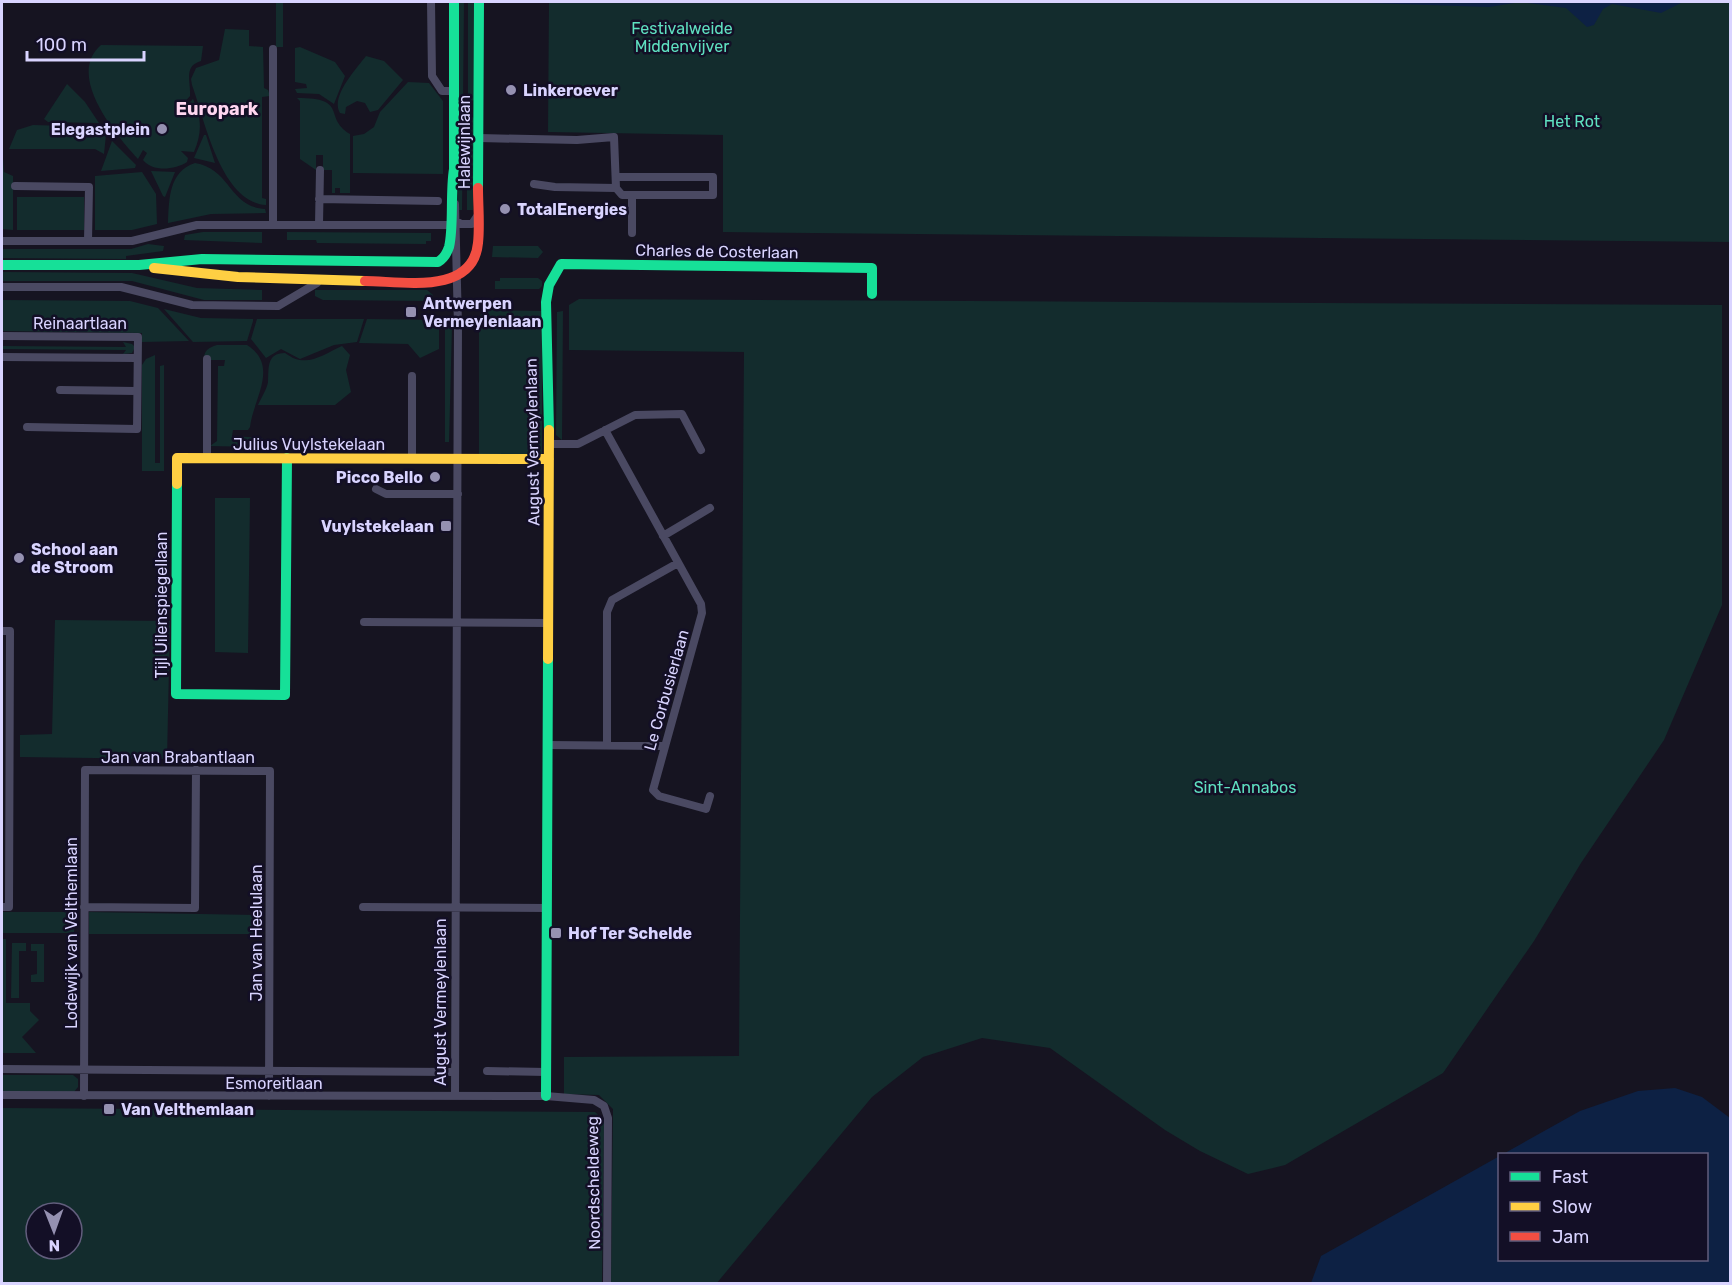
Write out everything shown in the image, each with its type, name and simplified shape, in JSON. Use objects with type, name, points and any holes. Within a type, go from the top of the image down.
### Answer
[{"type":"street","name":"Halewijnlaan","points":[[431,2],[432,76],[442,91],[454,92]]},
{"type":"street","name":"Halewijnlaan","points":[[453,223],[450,191],[454,169],[454,2]]},
{"type":"street","name":"Halewijnlaan","points":[[458,272],[471,263],[477,250],[479,2]]},
{"type":"street","points":[[273,49],[273,224]]},
{"type":"street","points":[[478,138],[576,140],[614,137],[616,188],[622,195],[714,195],[714,177],[616,177]]},
{"type":"street","points":[[319,224],[320,170]]},
{"type":"street","points":[[534,184],[555,187],[616,188]]},
{"type":"street","points":[[15,186],[89,187],[88,241]]},
{"type":"street","points":[[632,195],[632,233]]},
{"type":"street","points":[[320,200],[438,201]]},
{"type":"street","points":[[2,241],[132,241],[197,225],[472,224],[478,215]]},
{"type":"street","points":[[438,262],[447,254],[453,223]]},
{"type":"street","points":[[453,223],[458,272]]},
{"type":"street","points":[[2,265],[139,265],[202,259],[448,261],[458,272]]},
{"type":"street","name":"August Vermeylenlaan","points":[[546,1096],[549,444],[546,302],[549,285],[561,264]]},
{"type":"street","name":"Charles de Costerlaan","points":[[561,264],[872,268],[872,294]]},
{"type":"street","points":[[139,265],[203,275],[320,281],[432,281],[458,272]]},
{"type":"street","name":"August Vermeylenlaan","points":[[455,1096],[458,272]]},
{"type":"street","points":[[2,287],[121,287],[192,305],[278,306],[290,302],[304,289],[320,281]]},
{"type":"street","name":"Reinaartlaan","points":[[2,336],[138,337],[137,429],[27,428]]},
{"type":"street","name":"Reinaartlaan","points":[[2,357],[138,358]]},
{"type":"street","points":[[207,359],[207,458]]},
{"type":"street","points":[[412,376],[412,459]]},
{"type":"street","points":[[60,390],[137,391]]},
{"type":"street","points":[[549,444],[578,444],[635,415],[682,414],[701,450]]},
{"type":"street","name":"Le Corbusierlaan","points":[[605,430],[701,604],[702,613],[652,786],[655,794],[706,809],[710,796]]},
{"type":"street","name":"Julius Vuylstekelaan","points":[[177,458],[549,459]]},
{"type":"street","name":"Tijl Uilenspiegellaan","points":[[177,458],[176,694],[285,695],[287,458]]},
{"type":"street","points":[[376,489],[386,494],[458,494]]},
{"type":"street","points":[[663,536],[710,508]]},
{"type":"street","points":[[607,746],[607,612],[612,600],[678,564]]},
{"type":"street","points":[[364,622],[548,623]]},
{"type":"street","points":[[2,631],[10,631],[5,769],[9,907],[2,907]]},
{"type":"street","points":[[547,746],[663,746]]},
{"type":"street","name":"Jan van Brabantlaan","points":[[85,770],[270,771]]},
{"type":"street","name":"Lodewijk van Velthemlaan","points":[[84,1096],[85,770]]},
{"type":"street","points":[[84,908],[195,908],[196,770]]},
{"type":"street","name":"Jan van Heelulaan","points":[[269,1096],[270,771]]},
{"type":"street","name":"August Vermeylenlaan","points":[[363,907],[547,908]]},
{"type":"street","name":"Esmoreitlaan","points":[[2,1070],[455,1072]]},
{"type":"street","points":[[487,1071],[546,1072]]},
{"type":"street","name":"Esmoreitlaan","points":[[2,1095],[546,1096]]},
{"type":"street","name":"Noordscheldeweg","points":[[546,1096],[594,1100],[604,1106],[608,1112],[607,1284]]},
{"type":"green space","points":[[276,2],[283,2],[283,47],[276,47]]},
{"type":"green space","points":[[458,2],[464,2],[463,102],[459,101]]},
{"type":"green space","points":[[468,2],[475,2],[474,100],[468,102]]},
{"type":"green space","name":"Het Rot","points":[[549,2],[1730,2],[1730,242],[723,232],[723,135],[548,132]]},
{"type":"green space","points":[[225,29],[249,30],[249,46],[263,47],[264,88],[268,90],[270,96],[262,97],[262,198],[266,199],[266,205],[250,200],[237,190],[226,175],[209,138],[192,85],[191,79],[196,68],[219,60]]},
{"type":"green space","points":[[101,45],[203,46],[201,61],[195,63],[190,71],[190,96],[181,106],[184,108],[193,99],[199,119],[200,132],[194,152],[181,151],[188,158],[187,162],[170,168],[152,166],[143,160],[147,153],[143,150],[138,159],[118,136],[98,105],[91,89],[89,73],[91,58]]},
{"type":"green space","points":[[300,47],[335,62],[345,76],[334,104],[319,94],[297,93],[295,89],[307,88],[306,84],[295,82],[295,48]]},
{"type":"green space","points":[[366,56],[384,61],[403,80],[378,110],[370,112],[365,103],[357,101],[346,107],[345,114],[340,113],[338,99],[341,91]]},
{"type":"green space","points":[[408,82],[429,83],[443,101],[443,174],[353,173],[353,136],[364,134],[374,127],[380,112]]},
{"type":"green space","points":[[67,84],[85,102],[99,123],[48,122],[44,119]]},
{"type":"green space","points":[[297,98],[324,101],[330,105],[337,121],[350,134],[350,193],[340,193],[340,188],[335,188],[335,193],[332,193],[332,170],[323,170],[323,155],[316,155],[316,170],[300,159],[300,101]]},
{"type":"green space","points":[[463,114],[462,210],[456,210],[457,119]]},
{"type":"green space","points":[[467,115],[474,118],[473,210],[467,210]]},
{"type":"green space","points":[[33,125],[99,127],[106,135],[104,154],[95,149],[9,149],[17,130]]},
{"type":"green space","points":[[206,135],[215,163],[194,158]]},
{"type":"green space","points":[[112,141],[136,165],[135,168],[101,171]]},
{"type":"green space","points":[[2,144],[4,172],[13,176],[13,230],[2,229]]},
{"type":"green space","points":[[195,163],[216,172],[244,202],[253,207],[265,209],[266,213],[211,214],[168,223],[170,196],[175,179],[186,167]]},
{"type":"green space","points":[[151,171],[175,172],[165,197],[163,196]]},
{"type":"green space","points":[[142,172],[156,194],[157,224],[132,230],[95,230],[95,176]]},
{"type":"green space","points":[[17,197],[84,197],[84,230],[17,230]]},
{"type":"green space","points":[[203,232],[262,232],[262,243],[184,240],[185,235]]},
{"type":"green space","points":[[287,232],[431,233],[431,241],[426,241],[426,244],[317,243],[316,240],[287,240]]},
{"type":"green space","points":[[148,244],[164,246],[163,251],[126,256],[126,259],[2,258],[2,249],[131,249]]},
{"type":"green space","points":[[493,246],[538,246],[543,252],[538,258],[492,257]]},
{"type":"green space","points":[[2,272],[132,273],[197,288],[262,290],[262,300],[204,300],[132,281],[2,281]]},
{"type":"green space","points":[[500,278],[538,278],[542,281],[542,286],[539,289],[495,289],[495,281],[500,281]]},
{"type":"green space","points":[[315,290],[427,290],[433,295],[429,301],[323,300],[315,296]]},
{"type":"green space","name":"Sint-Annabos","points":[[579,299],[1722,305],[1722,605],[1664,740],[1581,863],[1534,941],[1443,1073],[1285,1165],[1248,1174],[1200,1151],[1165,1130],[1050,1048],[982,1038],[923,1057],[872,1097],[716,1284],[611,1283],[613,1109],[599,1095],[564,1094],[564,1057],[739,1056],[744,352],[569,350],[569,305]]},
{"type":"green space","points":[[2,300],[130,301],[158,308],[189,341],[142,342],[142,333],[2,331]]},
{"type":"green space","points":[[164,309],[201,318],[253,319],[253,321],[247,341],[193,342]]},
{"type":"green space","points":[[484,310],[542,311],[542,454],[479,454],[479,317]]},
{"type":"green space","points":[[563,311],[562,440],[556,435],[557,312]]},
{"type":"green space","points":[[257,319],[364,319],[357,342],[334,345],[300,359],[281,349],[266,358],[251,339]]},
{"type":"green space","points":[[367,319],[439,320],[439,349],[420,358],[408,344],[359,343]]},
{"type":"green space","points":[[445,327],[452,327],[449,442],[445,442]]},
{"type":"green space","points":[[123,342],[135,347],[132,353],[123,354],[126,350],[2,349],[2,346],[126,347]]},
{"type":"green space","points":[[217,345],[247,345],[257,353],[262,363],[262,383],[250,427],[248,430],[233,430],[232,436],[262,438],[265,441],[262,447],[210,446],[217,441],[218,366],[224,366],[225,360],[204,360],[204,357],[207,350]]},
{"type":"green space","points":[[342,346],[350,355],[346,370],[351,392],[335,405],[258,405],[267,385],[269,367],[274,356],[285,353],[300,360],[314,359]]},
{"type":"green space","points":[[155,355],[155,463],[160,463],[160,366],[164,365],[164,471],[142,471],[142,365],[146,359]]},
{"type":"green space","points":[[215,498],[250,498],[248,653],[215,652]]},
{"type":"green space","points":[[55,620],[170,621],[167,759],[20,757],[20,735],[52,734]]},
{"type":"green space","points":[[2,912],[75,912],[74,933],[2,933]]},
{"type":"green space","points":[[89,912],[260,915],[260,934],[89,934]]},
{"type":"green space","points":[[2,939],[6,939],[6,1003],[30,1003],[30,1011],[39,1020],[22,1037],[36,1053],[2,1053]]},
{"type":"green space","points":[[12,943],[26,943],[26,951],[19,951],[19,998],[11,998]]},
{"type":"green space","points":[[31,944],[44,944],[44,982],[31,982],[31,975],[37,974],[37,951],[31,951]]},
{"type":"green space","points":[[2,1075],[73,1075],[78,1079],[78,1087],[74,1092],[2,1091]]},
{"type":"green space","points":[[2,1108],[595,1112],[604,1120],[602,1283],[2,1283]]},
{"type":"water","points":[[1337,2],[1521,2],[1489,7]]},
{"type":"water","points":[[1521,2],[1722,2],[1681,3],[1661,13],[1612,4],[1603,9],[1594,25],[1587,27],[1566,8]]},
{"type":"water","points":[[1675,1088],[1702,1097],[1730,1118],[1730,1283],[1311,1283],[1321,1256],[1498,1157],[1498,1261],[1708,1261],[1708,1153],[1505,1153],[1580,1111],[1638,1091]]},
{"type":"traffic: fast","points":[[2,265],[139,265],[202,259],[438,262],[448,249],[451,230],[454,169],[454,2]]},
{"type":"traffic: fast","points":[[478,188],[479,2]]},
{"type":"traffic: fast","points":[[549,430],[546,302],[549,285],[561,264],[872,268],[872,294]]},
{"type":"traffic: fast","points":[[177,484],[176,694],[285,695],[287,458]]},
{"type":"traffic: fast","points":[[546,1096],[548,659]]},
{"type":"traffic: slow","points":[[154,268],[238,277],[365,281]]},
{"type":"traffic: slow","points":[[548,659],[549,430]]},
{"type":"traffic: slow","points":[[177,484],[177,458],[549,459]]},
{"type":"traffic: jam","points":[[365,281],[433,282],[450,278],[463,271],[473,260],[478,243],[478,188]]},
{"type":"place","name":"Linkeroever","points":[[511,90]]},
{"type":"place","name":"Elegastplein","points":[[162,129]]},
{"type":"place","name":"TotalEnergies","points":[[505,209]]},
{"type":"place","name":"Antwerpen Vermeylenlaan","points":[[411,312]]},
{"type":"place","name":"Picco Bello","points":[[435,477]]},
{"type":"place","name":"Vuylstekelaan","points":[[446,526]]},
{"type":"place","name":"School aan de Stroom","points":[[19,558]]},
{"type":"place","name":"Hof Ter Schelde","points":[[556,933]]},
{"type":"place","name":"Van Velthemlaan","points":[[109,1109]]},
{"type":"district","name":"Europark","points":[[217,109]]},
{"type":"park label","name":"Festivalweide Middenvijver","points":[[682,37]]}]
